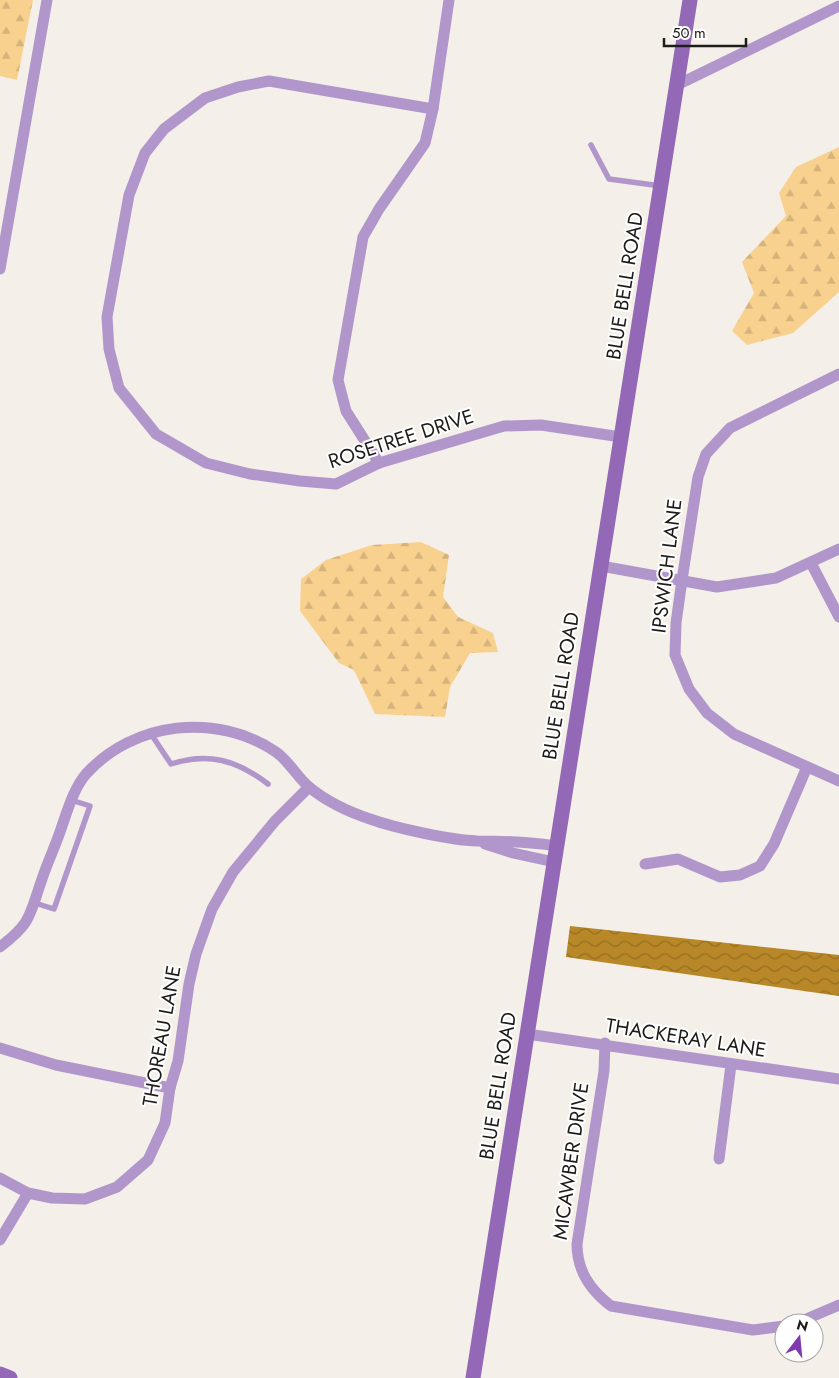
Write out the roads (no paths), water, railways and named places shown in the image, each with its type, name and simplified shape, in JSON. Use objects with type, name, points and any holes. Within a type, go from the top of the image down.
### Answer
[{"type":"street","points":[[0,268],[47,0]]},
{"type":"street","points":[[379,463],[346,411],[338,380],[349,307],[363,237],[379,209],[425,143],[433,109],[449,0]]},
{"type":"street","name":"BLUE BELL ROAD","points":[[472,1378],[690,0]]},
{"type":"street","points":[[677,86],[839,6]]},
{"type":"street","name":"ROSETREE DRIVE","points":[[433,109],[269,81],[205,98],[164,130],[145,152],[128,195],[107,316],[109,350],[120,388],[156,434],[206,463],[250,474],[336,484],[379,463],[504,426],[541,425],[621,437]]},
{"type":"street","name":"IPSWICH LANE","points":[[839,374],[730,428],[706,454],[698,477],[676,623],[676,655],[689,689],[707,713],[734,734],[839,781]]},
{"type":"street","points":[[601,566],[717,587],[776,578],[839,549]]},
{"type":"street","points":[[811,562],[839,617]]},
{"type":"street","points":[[0,947],[18,933],[28,920],[35,903],[40,882],[71,800],[85,775],[100,761],[117,750],[163,729],[197,725],[241,733],[277,752],[309,787],[342,807],[390,826],[476,841],[536,842],[556,846]]},
{"type":"street","points":[[646,864],[678,859],[720,877],[740,876],[760,866],[774,844],[807,767]]},
{"type":"street","name":"THOREAU LANE","points":[[0,1178],[28,1193],[52,1198],[85,1199],[117,1187],[148,1160],[166,1123],[170,1088],[178,1061],[196,954],[212,908],[233,872],[275,821],[309,787]]},
{"type":"street","points":[[476,841],[513,854],[554,862]]},
{"type":"street","name":"THACKERAY LANE","points":[[526,1034],[605,1043],[730,1065],[839,1079]]},
{"type":"street","name":"MICAWBER DRIVE","points":[[605,1043],[604,1071],[577,1244],[577,1258],[581,1273],[600,1298],[611,1306],[746,1330],[774,1327]]},
{"type":"street","points":[[0,1048],[56,1065],[170,1088]]},
{"type":"street","points":[[719,1159],[730,1065]]},
{"type":"street","points":[[0,1240],[28,1193]]},
{"type":"street","points":[[820,1313],[839,1305]]},
{"type":"street","points":[[0,1374],[10,1378]]},
{"type":"lane","points":[[591,145],[609,179],[661,186]]},
{"type":"lane","points":[[151,734],[171,764],[202,757],[226,761],[251,772],[268,784]]},
{"type":"lane","points":[[35,903],[54,909],[67,872],[90,806],[71,800]]},
{"type":"water","points":[[570,926],[839,955],[839,996],[566,957]]}]
